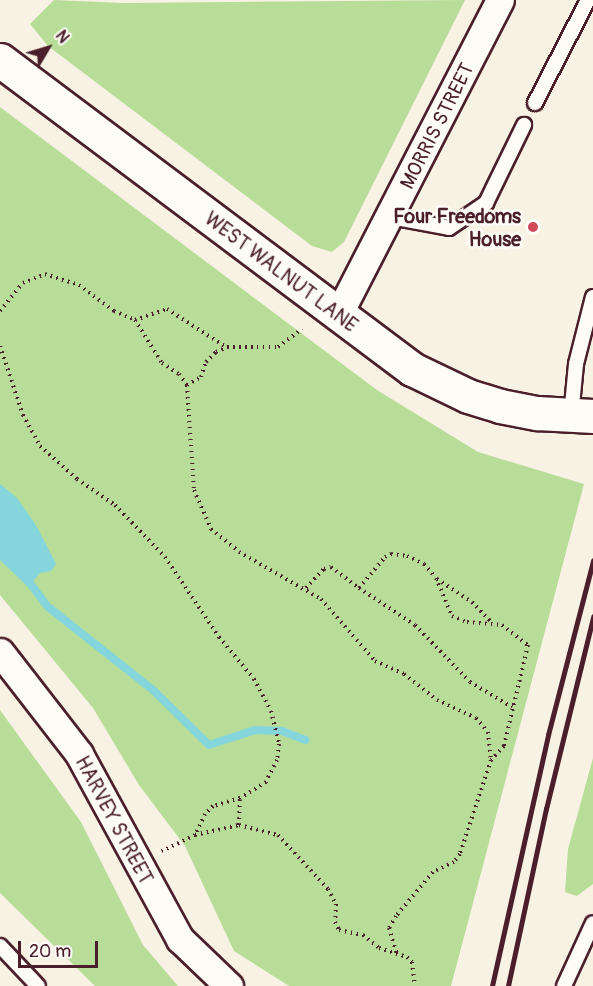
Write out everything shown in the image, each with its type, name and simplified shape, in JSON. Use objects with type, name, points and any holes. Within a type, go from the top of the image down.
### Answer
[{"type":"street","name":"MORRIS STREET","points":[[338,315],[391,218],[500,0]]},
{"type":"street","name":"WEST WALNUT LANE","points":[[0,60],[338,315],[437,384],[500,405],[582,416]]},
{"type":"street","name":"HARVEY STREET","points":[[0,652],[79,754],[180,939],[229,986]]},
{"type":"lane","points":[[535,103],[588,0]]},
{"type":"lane","points":[[391,218],[449,228],[486,203],[524,125]]},
{"type":"lane","points":[[582,416],[584,324],[593,297]]},
{"type":"lane","points":[[564,986],[593,923]]},
{"type":"lane","points":[[0,946],[38,986]]},
{"type":"path","points":[[0,311],[23,283],[45,274],[58,275],[135,320],[162,363],[179,374],[188,385],[194,490],[204,520],[239,552],[306,588],[334,612],[375,661],[404,674],[428,695],[484,725],[491,760]]},
{"type":"path","points":[[135,320],[167,309],[227,347]]},
{"type":"path","points":[[188,385],[201,377],[210,357],[227,347],[278,347],[302,329]]},
{"type":"path","points":[[0,346],[23,415],[40,446],[77,479],[116,505],[165,557],[219,637],[254,678],[276,727],[279,744],[277,760],[266,782],[240,798],[213,807],[205,814],[195,835]]},
{"type":"path","points":[[359,588],[392,554],[415,558],[436,578],[472,602],[491,622],[519,635],[528,645],[523,678],[512,707],[504,746],[491,760],[458,858],[433,872],[389,928],[398,954]]},
{"type":"path","points":[[306,588],[324,568],[331,567],[415,625],[470,682],[512,707]]},
{"type":"path","points":[[436,578],[452,616],[467,622],[491,622]]},
{"type":"path","points":[[239,825],[240,798]]},
{"type":"path","points":[[139,864],[195,835],[239,825],[268,830],[291,845],[315,878],[328,889],[336,904],[335,922],[339,930],[363,935],[379,948],[398,954],[412,962],[415,986]]},
{"type":"green space","points":[[54,0],[123,3],[465,0],[344,242],[332,252],[312,246],[48,46],[30,24]]},
{"type":"green space","points":[[0,107],[377,390],[478,452],[584,484],[451,986],[289,986],[234,951],[185,846],[139,785],[93,708],[0,595]]},
{"type":"green space","points":[[0,710],[81,822],[143,945],[178,986],[95,986],[0,893]]},
{"type":"green space","points":[[593,758],[593,884],[577,896],[565,892],[568,849]]},
{"type":"water","points":[[0,484],[17,498],[36,525],[56,564],[51,571],[40,573],[28,587],[0,560]]},
{"type":"waterway","points":[[26,578],[47,606],[153,690],[209,745],[255,730],[282,731],[305,740]]},
{"type":"railway","points":[[492,986],[548,735],[593,561]]},
{"type":"railway","points":[[508,986],[546,809],[593,617]]},
{"type":"place","name":"Four Freedoms House","points":[[533,227]]}]
